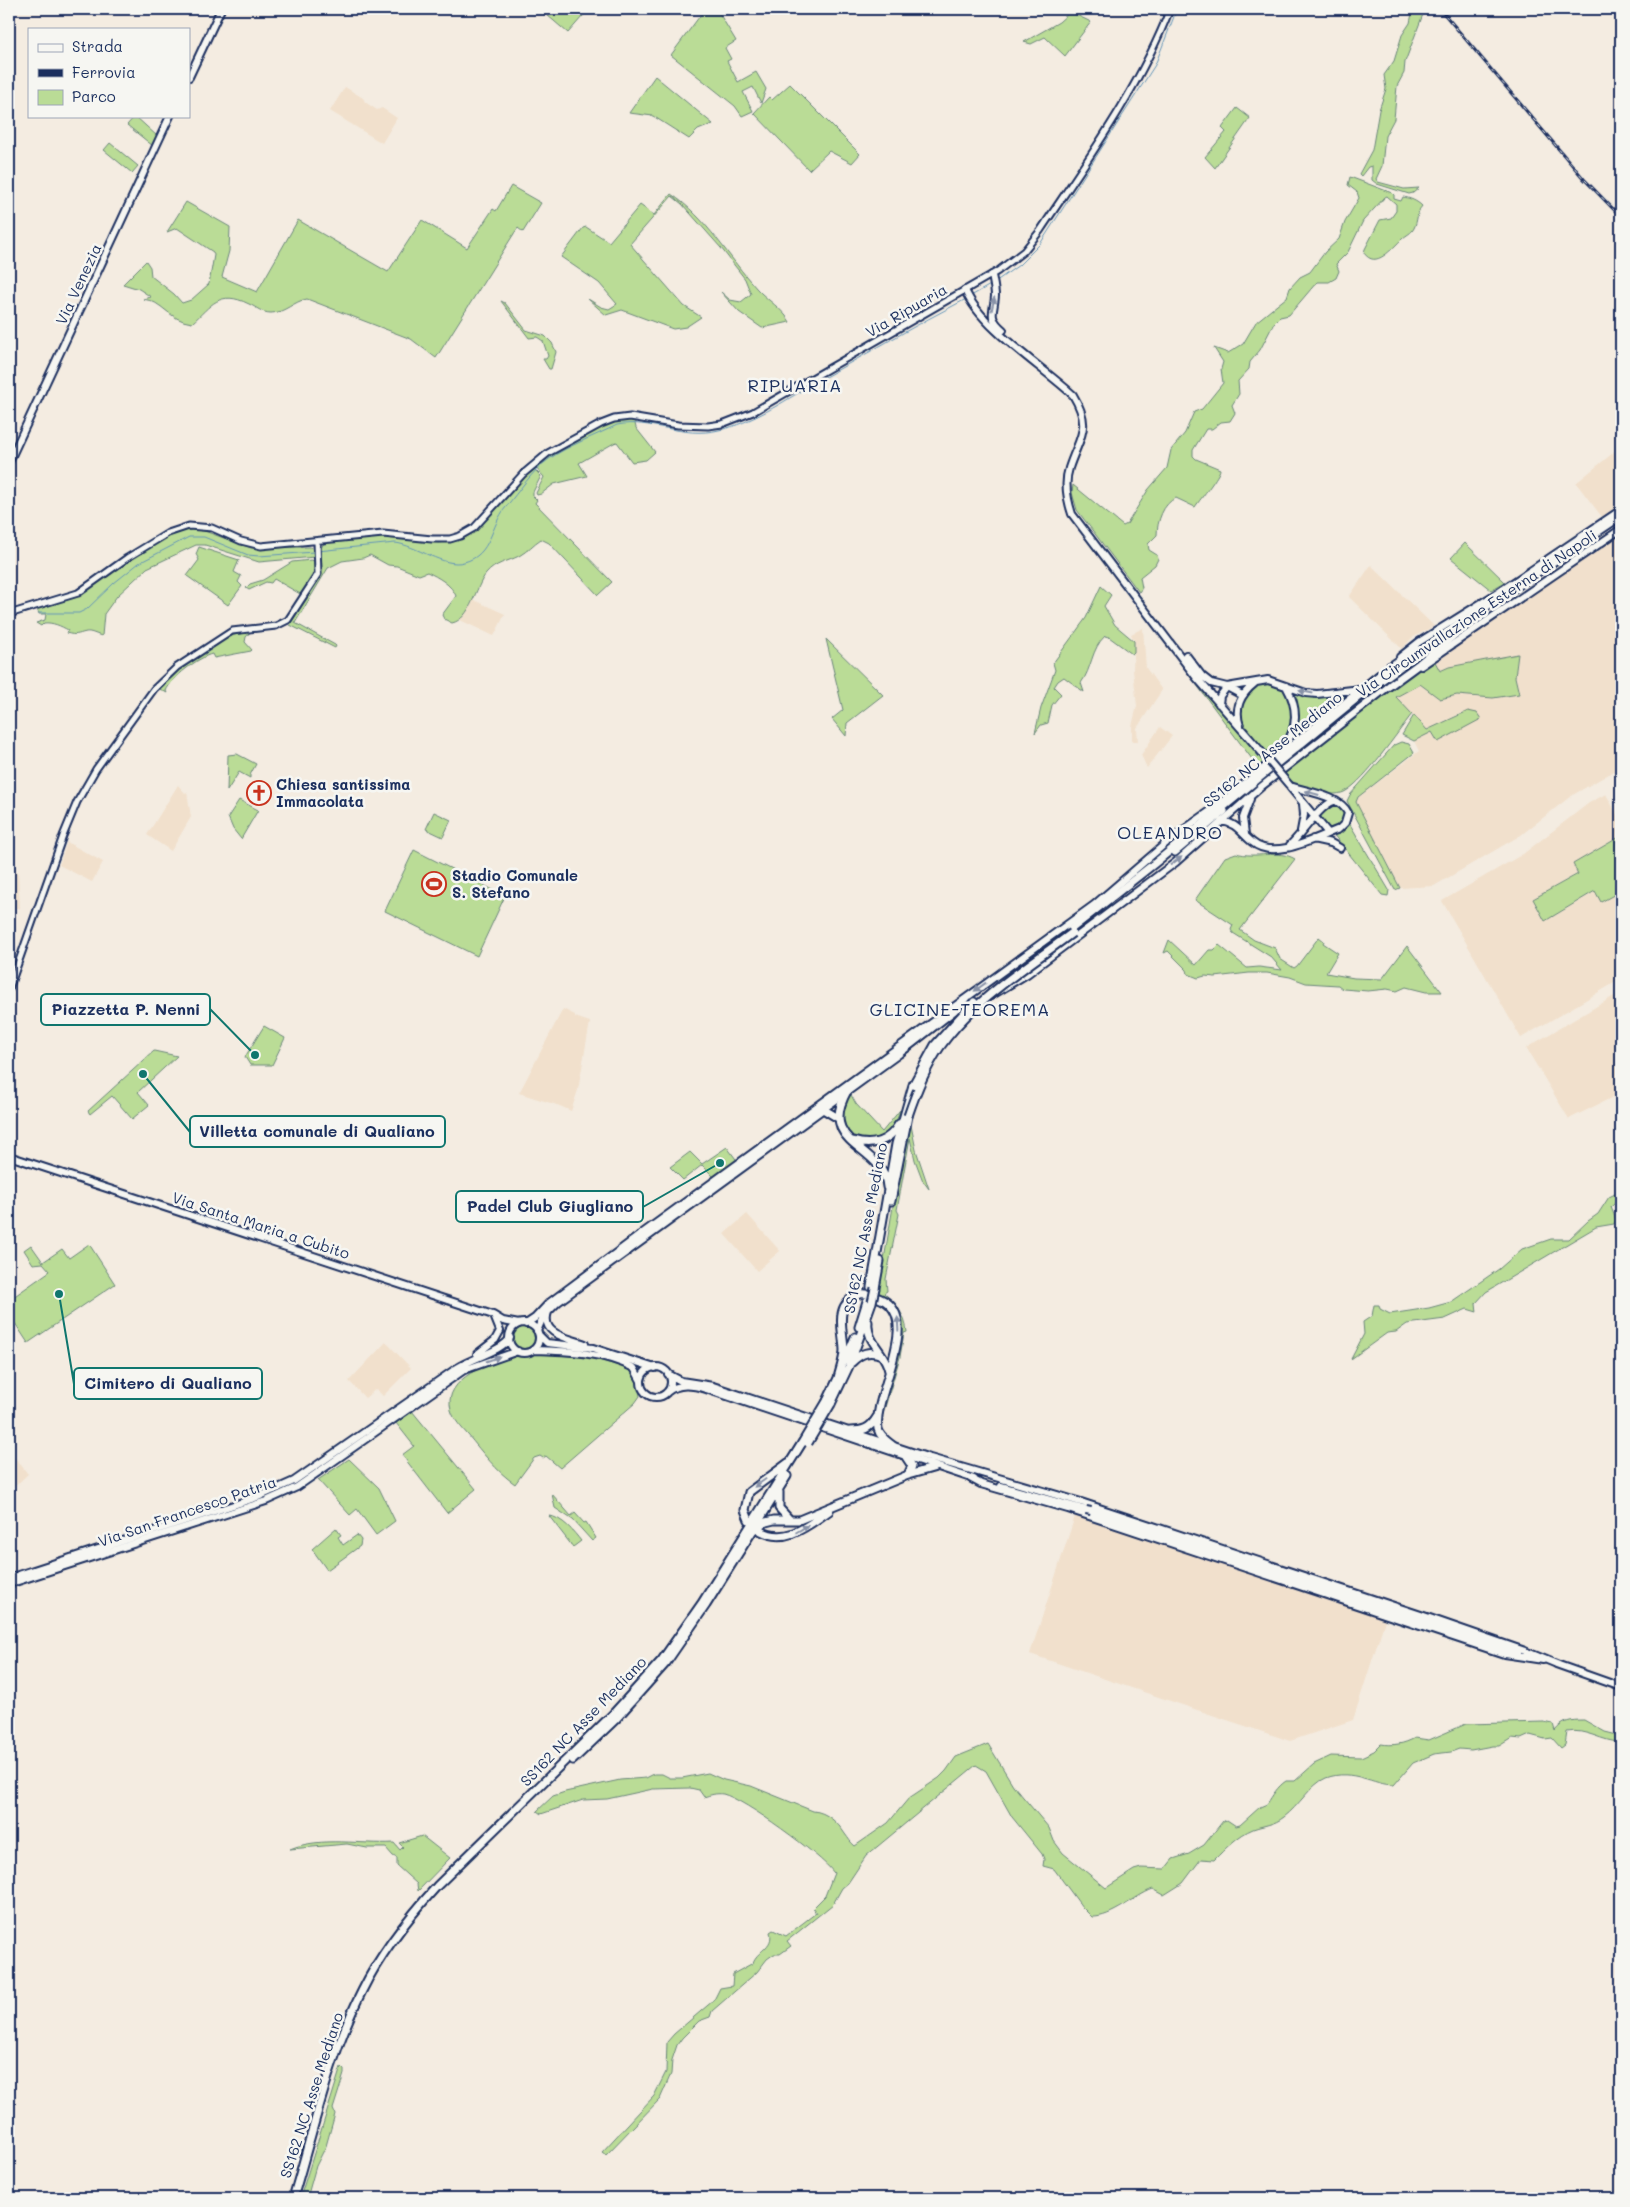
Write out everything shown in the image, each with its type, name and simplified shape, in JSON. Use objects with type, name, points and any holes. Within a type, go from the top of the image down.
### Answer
[{"type":"highway","name":"SS162 NC Asse Mediano","points":[[829,1402],[873,1287],[905,1115],[930,1063],[958,1025],[989,995],[1136,879],[1349,704],[1441,636],[1621,516]]},
{"type":"highway","name":"SS162 NC Asse Mediano","points":[[873,1287],[896,1144],[913,1085],[935,1045],[967,1008],[982,995],[1141,880],[1361,700],[1466,625],[1621,522]]},
{"type":"highway","points":[[1389,686],[1466,625]]},
{"type":"highway","points":[[1388,669],[1421,646],[1441,636]]},
{"type":"highway","points":[[1136,879],[1154,860],[1213,809]]},
{"type":"highway","points":[[848,1091],[840,1104],[838,1118],[844,1132],[883,1173],[887,1185],[887,1203]]},
{"type":"highway","points":[[823,1109],[838,1118]]},
{"type":"highway","points":[[852,1141],[874,1144],[883,1141],[892,1134],[905,1115]]},
{"type":"highway","points":[[838,1378],[844,1351],[840,1317],[842,1310],[848,1301],[859,1294],[872,1295],[885,1301],[893,1307],[898,1316],[898,1340],[878,1415],[878,1428],[880,1435],[893,1446]]},
{"type":"highway","name":"SS162 NC Asse Mediano","points":[[704,1604],[757,1531],[850,1364],[868,1314],[869,1301]]},
{"type":"highway","points":[[868,1314],[867,1328],[870,1337],[888,1364],[889,1371]]},
{"type":"highway","points":[[850,1364],[862,1353],[874,1352],[882,1355]]},
{"type":"highway","points":[[850,1431],[864,1430],[873,1424],[878,1415]]},
{"type":"highway","name":"SS162 NC Asse Mediano","points":[[293,2198],[333,2073],[358,2005],[387,1952],[421,1910],[459,1868],[641,1686],[688,1628],[795,1455],[804,1444]]},
{"type":"highway","points":[[749,1520],[745,1510],[749,1492],[784,1467],[795,1455]]},
{"type":"highway","points":[[906,1457],[912,1466],[908,1475]]},
{"type":"highway","points":[[757,1531],[766,1522],[790,1519],[799,1520],[908,1475],[936,1467]]},
{"type":"highway","points":[[779,1489],[779,1508],[790,1519]]},
{"type":"highway","points":[[757,1531],[782,1537],[791,1535],[838,1505]]},
{"type":"highway","name":"SS162 NC Asse Mediano","points":[[298,2198],[333,2073]]},
{"type":"main road","points":[[190,75],[221,9]]},
{"type":"main road","name":"Via Venezia","points":[[9,462],[169,118]]},
{"type":"main road","points":[[992,277],[995,299],[992,313],[994,321],[1076,392],[1084,405],[1087,418],[1087,432],[1071,480],[1070,492],[1076,512],[1202,676],[1211,683],[1227,687],[1242,695]]},
{"type":"main road","points":[[965,290],[970,300],[988,322],[1073,395],[1080,406],[1083,431],[1067,478],[1066,492],[1072,514],[1196,677],[1328,833]]},
{"type":"main road","name":"Via Circumvallazione Esterna di Napoli","points":[[523,1324],[535,1318],[549,1302],[644,1232],[1094,905],[1172,838],[1213,809],[1419,642],[1499,592],[1621,510]]},
{"type":"main road","name":"Via Circumvallazione Esterna di Napoli","points":[[538,1333],[540,1322],[548,1311],[962,1006],[994,995],[1027,974],[1176,862],[1254,792],[1389,686],[1621,529]]},
{"type":"main road","points":[[1220,704],[1220,696],[1227,687],[1268,680],[1306,693],[1317,694],[1362,689]]},
{"type":"main road","points":[[1240,727],[1238,710],[1242,695],[1255,683]]},
{"type":"main road","points":[[1278,755],[1289,741],[1295,724],[1295,706],[1286,686]]},
{"type":"main road","points":[[1221,821],[1236,825],[1254,844],[1264,849],[1278,850],[1343,826],[1348,818],[1348,814],[1342,805],[1290,786]]},
{"type":"main road","points":[[1245,835],[1243,826],[1244,811],[1254,792]]},
{"type":"main road","points":[[1287,848],[1315,818],[1324,805],[1334,801]]},
{"type":"main road","points":[[1300,834],[1304,824],[1302,802]]},
{"type":"main road","points":[[1312,839],[1331,843],[1340,848]]},
{"type":"main road","name":"Via Santa Maria a Cubito","points":[[9,1156],[493,1315],[503,1322],[523,1324]]},
{"type":"main road","points":[[548,1311],[546,1322],[552,1331],[593,1348],[662,1369],[681,1380],[712,1386],[994,1478],[1499,1648],[1559,1665],[1621,1687]]},
{"type":"main road","points":[[467,1361],[498,1336],[500,1326],[493,1315]]},
{"type":"main road","name":"Via Santa Maria a Cubito","points":[[503,1322],[510,1337]]},
{"type":"main road","points":[[593,1348],[546,1344],[538,1333],[523,1324],[512,1330],[510,1337],[512,1346],[518,1351],[526,1353],[533,1350],[572,1351],[600,1356],[634,1368],[643,1389],[648,1395],[660,1396],[677,1386],[696,1386],[970,1478],[1087,1510],[1424,1616],[1525,1650],[1559,1665]]},
{"type":"main road","points":[[533,1350],[538,1343],[538,1333]]},
{"type":"main road","name":"Via San Francesco Patria","points":[[9,1578],[258,1497],[294,1481],[467,1361],[501,1348],[510,1337]]},
{"type":"main road","name":"Via San Francesco Patria","points":[[9,1584],[232,1512],[297,1486],[464,1370],[518,1351]]},
{"type":"main road","points":[[641,1381],[646,1372],[654,1368]]},
{"type":"main road","points":[[667,1392],[670,1383],[668,1374]]},
{"type":"street","name":"Via Ripuaria","points":[[9,614],[78,593],[127,558],[182,527],[203,526],[261,546],[383,534],[443,540],[460,536],[474,528],[536,462],[568,441],[614,419],[630,417],[699,426],[722,424],[763,406],[965,290],[992,277],[1024,251],[1044,225],[1134,87],[1153,50],[1170,9]]},
{"type":"street","points":[[9,989],[56,852],[75,806],[88,782],[136,713],[165,678],[177,667],[228,633],[239,629],[276,626],[288,620],[316,578],[319,569],[316,542]]},
{"type":"shaded area","points":[[345,87],[363,98],[365,102],[377,110],[382,108],[397,118],[382,143],[330,111]]},
{"type":"shaded area","points":[[1621,440],[1621,505],[1618,504],[1616,508],[1602,517],[1576,483],[1613,453]]},
{"type":"shaded area","points":[[1621,532],[1621,767],[1571,796],[1521,835],[1434,886],[1400,888],[1356,805],[1356,799],[1419,751],[1414,741],[1432,732],[1438,742],[1462,713],[1427,730],[1395,697],[1420,684],[1440,699],[1457,695],[1493,698],[1519,694],[1515,677],[1518,655],[1449,667],[1439,671],[1434,660]]},
{"type":"shaded area","points":[[1371,565],[1434,626],[1412,638],[1402,649],[1349,597]]},
{"type":"shaded area","points":[[474,600],[505,614],[494,636],[460,620]]},
{"type":"shaded area","points":[[1143,628],[1146,668],[1162,690],[1137,728],[1138,742],[1132,742],[1132,726],[1137,706],[1133,670],[1134,641],[1131,634]]},
{"type":"shaded area","points":[[1160,727],[1172,736],[1147,768],[1141,755]]},
{"type":"shaded area","points":[[178,785],[185,793],[187,792],[191,817],[171,851],[147,835]]},
{"type":"shaded area","points":[[1606,794],[1621,822],[1621,836],[1573,864],[1579,873],[1533,899],[1545,921],[1596,891],[1602,902],[1621,891],[1621,979],[1521,1038],[1442,901],[1523,854],[1589,803]]},
{"type":"shaded area","points":[[67,842],[103,862],[92,882],[59,865]]},
{"type":"shaded area","points":[[9,872],[18,872],[20,908],[9,908]]},
{"type":"shaded area","points":[[1621,992],[1621,1093],[1569,1119],[1526,1048]]},
{"type":"shaded area","points":[[563,1009],[575,1015],[575,1017],[590,1022],[578,1090],[571,1111],[519,1093]]},
{"type":"shaded area","points":[[747,1214],[780,1251],[757,1271],[724,1234]]},
{"type":"shaded area","points":[[386,1342],[411,1368],[383,1396],[376,1389],[365,1398],[349,1381]]},
{"type":"shaded area","points":[[9,1450],[28,1474],[9,1492]]},
{"type":"shaded area","points":[[1076,1513],[1386,1617],[1353,1720],[1290,1741],[1030,1654]]},
{"type":"green space","points":[[540,9],[589,9],[568,33]]},
{"type":"green space","points":[[705,9],[723,9],[719,13],[736,41],[725,48],[731,59],[727,61],[738,82],[756,72],[766,89],[761,103],[753,87],[743,92],[753,111],[742,116],[735,106],[671,55]]},
{"type":"green space","points":[[1413,9],[1425,9],[1405,62],[1404,73],[1397,86],[1394,119],[1385,136],[1382,166],[1376,179],[1378,182],[1404,189],[1419,188],[1409,194],[1377,184],[1372,180],[1372,166],[1368,167],[1361,176],[1359,174],[1372,150],[1379,110],[1386,89],[1384,75],[1394,61],[1402,35],[1410,23]]},
{"type":"green space","points":[[1070,12],[1091,22],[1065,56],[1045,37],[1031,44],[1024,42],[1059,22]]},
{"type":"green space","points":[[655,76],[713,124],[698,130],[689,139],[653,116],[629,113]]},
{"type":"green space","points":[[790,84],[860,154],[852,163],[829,151],[809,170],[754,113],[769,97],[772,100]]},
{"type":"green space","points":[[1237,108],[1250,118],[1215,168],[1205,157],[1226,132],[1222,128]]},
{"type":"green space","points":[[133,118],[137,118],[157,136],[153,146],[127,125]]},
{"type":"green space","points":[[110,143],[138,166],[132,173],[104,150]]},
{"type":"green space","points":[[1350,177],[1392,193],[1394,199],[1401,201],[1403,197],[1406,197],[1420,204],[1422,206],[1414,228],[1384,256],[1374,259],[1369,258],[1364,253],[1380,220],[1391,218],[1396,211],[1396,204],[1387,196],[1385,197],[1363,221],[1348,252],[1336,264],[1339,271],[1336,278],[1329,282],[1317,282],[1289,315],[1280,317],[1274,323],[1260,350],[1250,362],[1249,369],[1238,381],[1239,394],[1232,405],[1235,413],[1230,421],[1221,422],[1212,429],[1206,429],[1193,450],[1193,456],[1196,459],[1220,469],[1219,472],[1195,507],[1176,498],[1171,500],[1164,508],[1158,524],[1157,535],[1148,544],[1149,550],[1157,555],[1158,559],[1155,565],[1140,577],[1142,588],[1139,592],[1077,510],[1072,493],[1073,485],[1123,526],[1127,524],[1148,490],[1167,468],[1171,450],[1185,433],[1194,412],[1202,409],[1223,383],[1221,369],[1223,362],[1214,348],[1228,353],[1243,344],[1256,322],[1287,297],[1290,288],[1300,277],[1310,272],[1325,252],[1339,239],[1345,222],[1359,198],[1357,192],[1348,185]]},
{"type":"green space","points":[[511,186],[541,203],[523,232],[518,228],[515,232],[436,358],[411,339],[307,299],[281,311],[268,313],[239,300],[223,299],[210,306],[192,323],[171,315],[150,300],[143,299],[151,297],[139,289],[123,284],[146,261],[150,267],[151,276],[174,294],[182,303],[191,300],[209,284],[213,252],[177,228],[167,232],[186,202],[230,227],[229,251],[222,277],[257,292],[298,220],[388,272],[422,220],[467,248],[493,209],[496,211]]},
{"type":"green space","points":[[671,194],[695,214],[717,238],[757,289],[790,322],[762,328],[739,312],[721,292],[730,300],[741,302],[751,294],[745,279],[721,248],[682,204],[672,196],[630,244],[684,306],[701,317],[686,327],[673,329],[622,310],[606,315],[588,299],[601,307],[609,309],[617,304],[599,283],[561,257],[583,228],[586,227],[609,242],[640,205],[654,215]]},
{"type":"green space","points":[[501,301],[505,303],[526,330],[545,336],[552,343],[556,352],[551,369],[549,369],[543,359],[546,359],[548,356],[543,341],[537,337],[529,338]]},
{"type":"green space","points":[[623,419],[634,419],[636,428],[655,452],[646,460],[632,462],[617,442],[614,443],[579,463],[587,476],[554,484],[537,495],[536,493],[544,477],[534,466],[577,439]]},
{"type":"green space","points":[[533,468],[541,476],[533,492],[533,496],[537,500],[535,503],[612,582],[598,595],[549,543],[541,539],[519,556],[490,570],[482,580],[464,615],[452,623],[444,619],[442,615],[456,596],[448,585],[427,572],[419,575],[397,566],[388,565],[370,555],[342,561],[328,568],[295,623],[335,645],[335,648],[290,625],[322,571],[321,548],[324,543],[383,536],[439,543],[460,539],[476,528]]},
{"type":"green space","points":[[199,529],[251,548],[310,547],[314,549],[315,557],[259,562],[205,545],[196,545],[147,568],[117,596],[104,614],[102,636],[88,632],[70,634],[66,633],[68,630],[50,623],[44,623],[41,626],[36,623],[45,620],[46,614],[39,614],[36,607],[83,594],[116,569],[172,534]]},
{"type":"green space","points":[[1465,543],[1505,582],[1491,590],[1451,558]]},
{"type":"green space","points":[[199,547],[239,560],[234,572],[241,576],[238,582],[242,586],[228,605],[187,576],[199,560],[196,554]]},
{"type":"green space","points":[[315,561],[314,577],[302,595],[274,579],[271,583],[266,582],[249,590],[246,588],[250,584],[263,580],[292,562]]},
{"type":"green space","points":[[1101,586],[1111,595],[1104,606],[1115,625],[1134,641],[1134,652],[1132,654],[1105,636],[1100,641],[1081,683],[1084,692],[1064,677],[1058,681],[1054,687],[1061,694],[1052,705],[1048,723],[1041,725],[1035,733],[1041,708],[1055,670],[1053,663],[1086,618]]},
{"type":"green space","points":[[251,631],[246,637],[245,642],[251,651],[214,658],[212,654],[206,656],[179,674],[169,686],[166,691],[167,693],[158,688],[201,652],[226,638]]},
{"type":"green space","points":[[826,639],[883,695],[847,723],[846,736],[832,719],[843,710]]},
{"type":"green space","points":[[1518,654],[1515,677],[1519,694],[1493,698],[1457,695],[1440,699],[1420,684],[1396,697],[1412,714],[1363,777],[1346,791],[1328,794],[1305,789],[1294,784],[1284,772],[1385,691],[1434,660],[1440,671],[1449,667]]},
{"type":"green space","points":[[1188,669],[1263,762],[1258,767],[1190,676]]},
{"type":"green space","points":[[1264,683],[1280,687],[1290,697],[1294,724],[1284,744],[1272,757],[1246,727],[1240,710],[1241,702],[1247,694]]},
{"type":"green space","points":[[1291,689],[1352,693],[1292,740],[1298,715]]},
{"type":"green space","points":[[1468,711],[1477,713],[1481,719],[1438,742],[1432,732],[1414,741],[1402,735],[1414,715],[1427,730]]},
{"type":"green space","points":[[1401,742],[1409,744],[1414,753],[1358,797],[1356,802],[1400,888],[1395,890],[1347,801],[1350,795],[1394,745]]},
{"type":"green space","points":[[237,754],[256,764],[250,778],[239,772],[227,791],[228,755]]},
{"type":"green space","points":[[239,800],[258,810],[241,839],[233,829],[228,817]]},
{"type":"green space","points":[[1333,804],[1338,805],[1344,811],[1344,821],[1338,827],[1333,828],[1328,827],[1322,821],[1321,816],[1322,811],[1328,805]]},
{"type":"green space","points":[[434,812],[451,820],[443,837],[426,829]]},
{"type":"green space","points":[[1348,821],[1389,890],[1388,896],[1382,895],[1333,834]]},
{"type":"green space","points":[[1621,836],[1621,891],[1601,902],[1595,891],[1545,921],[1533,899],[1578,874],[1573,864]]},
{"type":"green space","name":"Stadio Comunale S. Stefano","points":[[414,850],[505,896],[477,956],[385,911]]},
{"type":"green space","points":[[1236,853],[1243,855],[1274,854],[1289,856],[1295,859],[1240,930],[1254,940],[1275,948],[1280,959],[1294,968],[1319,937],[1324,941],[1323,943],[1338,953],[1326,973],[1354,978],[1382,979],[1407,946],[1442,992],[1426,992],[1406,987],[1397,991],[1387,989],[1368,991],[1343,989],[1338,985],[1306,983],[1290,977],[1267,973],[1198,978],[1188,974],[1187,970],[1168,951],[1164,953],[1169,940],[1196,965],[1209,950],[1214,950],[1219,945],[1247,968],[1259,967],[1282,970],[1271,957],[1233,933],[1231,930],[1233,925],[1195,900],[1225,857]]},
{"type":"green space","points":[[264,1026],[285,1038],[272,1065],[250,1065],[245,1057]]},
{"type":"green space","points":[[154,1051],[177,1056],[138,1092],[149,1105],[132,1119],[112,1096],[90,1114],[88,1111]]},
{"type":"green space","points":[[850,1093],[856,1104],[882,1132],[900,1110],[896,1122],[889,1131],[881,1137],[872,1140],[863,1140],[855,1137],[847,1129],[841,1117],[847,1096]]},
{"type":"green space","points":[[910,1120],[916,1150],[929,1189],[923,1181],[915,1160],[910,1138],[897,1210],[899,1214],[886,1279],[887,1291],[884,1293],[899,1310],[907,1332],[904,1333],[900,1357],[880,1424],[901,1325],[878,1295],[905,1136]]},
{"type":"green space","points":[[727,1147],[738,1162],[715,1178],[702,1165],[683,1180],[670,1167],[690,1152],[702,1164]]},
{"type":"green space","points":[[1621,1191],[1621,1197],[1611,1207],[1616,1220],[1614,1224],[1596,1227],[1486,1292],[1476,1303],[1477,1312],[1467,1309],[1445,1319],[1407,1324],[1396,1332],[1387,1333],[1351,1359],[1364,1334],[1363,1322],[1372,1316],[1374,1305],[1379,1305],[1380,1309],[1390,1314],[1429,1308],[1451,1302],[1499,1269],[1522,1249],[1551,1239],[1569,1239],[1598,1214],[1609,1197]]},
{"type":"green space","points":[[89,1244],[115,1284],[28,1343],[9,1314],[9,1300],[50,1271],[43,1263],[33,1264],[24,1250],[31,1245],[43,1262],[62,1249],[69,1258]]},
{"type":"green space","points":[[524,1327],[529,1328],[535,1334],[535,1344],[529,1350],[524,1351],[519,1350],[513,1344],[512,1339],[513,1334],[519,1328]]},
{"type":"green space","points":[[536,1354],[589,1357],[632,1370],[637,1379],[640,1396],[635,1403],[560,1468],[546,1456],[534,1458],[515,1484],[496,1468],[458,1423],[451,1410],[450,1399],[454,1389],[470,1373],[504,1358]]},
{"type":"green space","points":[[412,1411],[476,1489],[447,1513],[402,1455],[414,1446],[396,1423]]},
{"type":"green space","points":[[349,1459],[379,1488],[395,1521],[376,1535],[357,1509],[350,1515],[318,1480]]},
{"type":"green space","points":[[552,1494],[571,1516],[575,1513],[584,1523],[586,1522],[596,1538],[592,1541],[573,1520],[555,1508]]},
{"type":"green space","points":[[549,1516],[563,1522],[581,1541],[573,1547]]},
{"type":"green space","points":[[336,1528],[341,1535],[338,1537],[343,1545],[357,1535],[361,1540],[360,1546],[327,1570],[312,1549]]},
{"type":"green space","points":[[1584,1720],[1605,1732],[1621,1736],[1621,1742],[1574,1731],[1567,1732],[1565,1745],[1561,1748],[1552,1738],[1545,1739],[1530,1735],[1521,1739],[1512,1738],[1499,1746],[1471,1750],[1459,1749],[1434,1754],[1413,1763],[1394,1785],[1345,1775],[1326,1778],[1315,1785],[1280,1820],[1253,1829],[1242,1835],[1214,1860],[1201,1859],[1183,1883],[1164,1895],[1153,1889],[1107,1914],[1092,1917],[1082,1907],[1054,1869],[1043,1866],[1044,1859],[1042,1854],[1012,1817],[986,1771],[976,1765],[866,1856],[848,1883],[842,1888],[833,1904],[787,1941],[791,1946],[780,1954],[774,1954],[767,1959],[757,1972],[712,2011],[710,2017],[699,2021],[682,2038],[677,2045],[672,2060],[671,2074],[660,2099],[606,2155],[602,2152],[654,2096],[666,2072],[667,2042],[714,2000],[720,1988],[732,1986],[733,1974],[753,1963],[768,1945],[771,1937],[770,1932],[773,1930],[786,1936],[816,1913],[813,1908],[825,1896],[834,1873],[814,1854],[764,1816],[723,1794],[704,1797],[699,1790],[690,1788],[653,1789],[607,1799],[583,1800],[541,1814],[537,1811],[553,1796],[620,1780],[646,1778],[654,1774],[662,1774],[670,1778],[682,1778],[708,1773],[724,1780],[751,1786],[813,1811],[823,1813],[835,1822],[855,1846],[888,1823],[909,1798],[939,1778],[956,1757],[988,1744],[1013,1785],[1049,1828],[1054,1841],[1063,1853],[1106,1888],[1134,1870],[1141,1868],[1165,1869],[1173,1859],[1189,1854],[1204,1845],[1223,1821],[1227,1820],[1236,1826],[1240,1825],[1260,1807],[1267,1804],[1275,1791],[1283,1783],[1295,1781],[1314,1764],[1331,1756],[1361,1757],[1374,1751],[1381,1744],[1398,1744],[1415,1738],[1429,1740],[1466,1724],[1544,1722],[1553,1724],[1555,1731],[1567,1722]]},
{"type":"green space","points":[[422,1836],[450,1858],[418,1891],[417,1884],[397,1866],[397,1858],[386,1848],[367,1848],[347,1844],[290,1849],[315,1843],[342,1842],[394,1843],[400,1850],[403,1847],[399,1843]]},
{"type":"green space","points":[[341,2067],[344,2070],[344,2074],[333,2109],[335,2114],[326,2146],[316,2166],[307,2198],[300,2198]]},
{"type":"waterway","points":[[995,282],[1019,265],[1040,244],[1155,65],[1177,9]]},
{"type":"waterway","points":[[971,296],[992,284]]},
{"type":"waterway","points":[[318,551],[395,543],[448,562],[464,562],[473,558],[485,547],[501,515],[531,475],[549,459],[565,449],[617,425],[641,424],[692,432],[706,432],[731,427],[767,411],[968,298]]},
{"type":"waterway","points":[[39,613],[79,613],[87,609],[114,583],[139,563],[189,537],[204,537],[248,555],[314,552]]},
{"type":"railway","points":[[1440,9],[1584,179],[1621,217]]},
{"type":"place","name":"Chiesa santissima Immacolata","points":[[259,793]]},
{"type":"place","name":"Stadio Comunale S. Stefano","points":[[434,884]]},
{"type":"place","name":"Piazzetta P. Nenni","points":[[255,1055]]},
{"type":"place","name":"Villetta comunale di Qualiano","points":[[143,1074]]},
{"type":"place","name":"Padel Club Giugliano","points":[[720,1163]]},
{"type":"place","name":"Cimitero di Qualiano","points":[[59,1294]]},
{"type":"district","name":"RIPUARIA","points":[[795,385]]},
{"type":"district","name":"OLEANDRO","points":[[1170,832]]},
{"type":"district","name":"GLICINE-TEOREMA","points":[[960,1009]]}]
